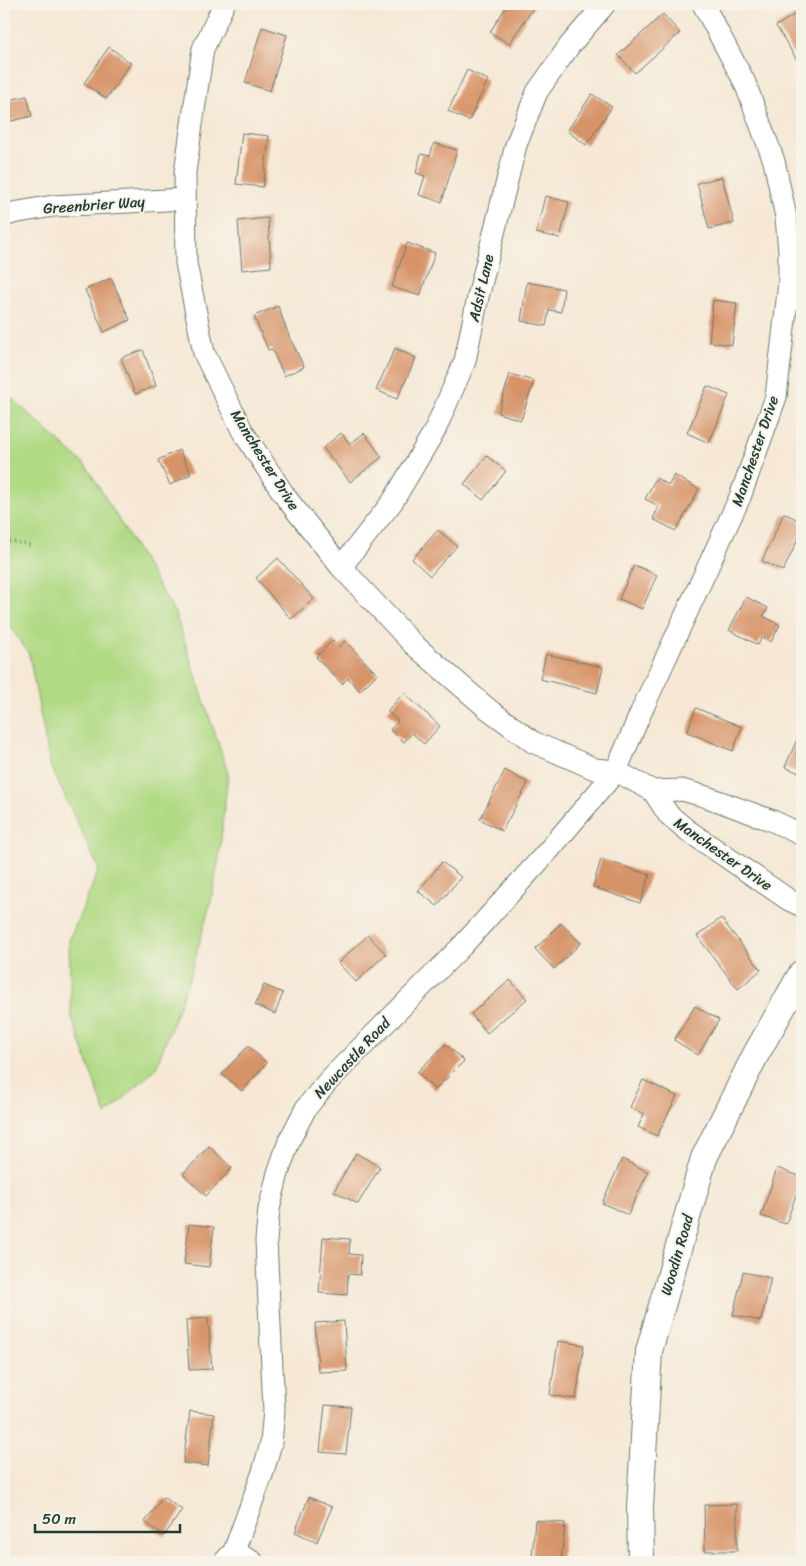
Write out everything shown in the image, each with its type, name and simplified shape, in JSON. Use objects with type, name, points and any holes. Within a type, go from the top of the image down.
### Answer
[{"type":"street","name":"Manchester Drive","points":[[224,4],[203,49],[185,172],[186,263],[204,353],[243,432],[287,499],[341,567],[413,644],[488,710],[533,742],[595,769],[616,772],[653,791],[682,790],[708,797],[773,821],[802,835]]},
{"type":"street","name":"Adsit Lane","points":[[341,567],[393,501],[435,430],[465,361],[478,297],[516,145],[526,119],[537,92],[570,45],[605,4]]},
{"type":"street","name":"Manchester Drive","points":[[616,772],[641,712],[740,498],[776,396],[788,293],[789,251],[786,217],[774,161],[745,83],[703,4]]},
{"type":"street","name":"Greenbrier Way","points":[[4,216],[53,206],[185,199]]},
{"type":"street","name":"Newcastle Road","points":[[229,1557],[263,1472],[271,1443],[274,1410],[266,1240],[269,1208],[289,1141],[306,1108],[329,1080],[462,946],[549,850],[616,772]]},
{"type":"street","name":"Manchester Drive","points":[[653,791],[668,814],[687,830],[789,900],[802,906]]},
{"type":"street","name":"Woodin Road","points":[[641,1562],[640,1507],[650,1351],[704,1158],[756,1054],[802,973]]},
{"type":"street","points":[[229,1557],[253,1562]]},
{"type":"path","points":[[4,540],[33,546]]},
{"type":"green space","points":[[4,391],[87,467],[175,613],[228,773],[219,857],[211,901],[191,973],[156,1068],[106,1115],[71,1015],[69,941],[99,869],[50,765],[29,654],[4,617]]},
{"type":"building","points":[[508,4],[536,4],[509,44],[490,32]]},
{"type":"building","points":[[802,10],[802,68],[776,26]]},
{"type":"building","points":[[663,14],[680,33],[635,73],[618,55]]},
{"type":"building","points":[[262,27],[287,35],[270,91],[245,83]]},
{"type":"building","points":[[109,47],[131,63],[106,99],[84,83]]},
{"type":"building","points":[[467,70],[488,80],[469,121],[448,111]]},
{"type":"building","points":[[592,94],[612,107],[586,145],[567,131]]},
{"type":"building","points":[[27,96],[32,116],[4,123],[4,101]]},
{"type":"building","points":[[242,133],[269,136],[263,187],[236,184]]},
{"type":"building","points":[[434,143],[457,150],[442,202],[419,195],[425,176],[416,173],[421,154],[430,156]]},
{"type":"building","points":[[722,177],[734,223],[709,229],[697,183]]},
{"type":"building","points":[[545,196],[569,202],[560,238],[536,233]]},
{"type":"building","points":[[268,218],[271,267],[242,270],[238,221]]},
{"type":"building","points":[[407,243],[435,253],[420,296],[392,287]]},
{"type":"building","points":[[111,278],[130,320],[104,332],[85,290]]},
{"type":"building","points":[[527,282],[564,289],[561,312],[549,310],[546,326],[521,321]]},
{"type":"building","points":[[713,300],[737,303],[732,345],[709,342]]},
{"type":"building","points":[[278,306],[289,336],[304,367],[284,376],[272,349],[268,350],[254,316]]},
{"type":"building","points":[[395,348],[416,358],[397,399],[376,390]]},
{"type":"building","points":[[143,350],[156,386],[135,394],[121,358]]},
{"type":"building","points":[[510,374],[534,381],[521,420],[498,413]]},
{"type":"building","points":[[707,386],[729,395],[709,443],[687,433]]},
{"type":"building","points":[[341,433],[350,444],[364,433],[382,457],[350,482],[323,448]]},
{"type":"building","points":[[179,450],[191,474],[170,485],[158,460]]},
{"type":"building","points":[[487,456],[506,471],[483,500],[464,484]]},
{"type":"building","points":[[674,475],[699,489],[676,531],[653,519],[659,506],[645,499],[656,478],[669,485]]},
{"type":"building","points":[[784,513],[802,522],[802,531],[783,571],[762,561]]},
{"type":"building","points":[[438,530],[457,546],[430,576],[412,559]]},
{"type":"building","points":[[278,558],[314,599],[291,619],[256,578]]},
{"type":"building","points":[[634,565],[657,575],[642,609],[619,599]]},
{"type":"building","points":[[746,597],[768,608],[763,616],[780,625],[771,642],[762,637],[758,645],[729,630]]},
{"type":"building","points":[[333,640],[340,647],[345,641],[377,674],[360,691],[348,678],[342,684],[316,657]]},
{"type":"building","points":[[546,654],[603,667],[597,693],[540,679]]},
{"type":"building","points":[[404,693],[440,726],[424,744],[412,733],[404,742],[390,730],[398,721],[387,711]]},
{"type":"building","points":[[696,708],[742,727],[733,751],[687,732]]},
{"type":"building","points":[[802,728],[802,774],[785,767]]},
{"type":"building","points":[[505,770],[528,783],[502,831],[480,819]]},
{"type":"building","points":[[601,859],[650,875],[640,903],[593,887]]},
{"type":"building","points":[[442,862],[461,877],[437,906],[418,891]]},
{"type":"building","points":[[721,918],[761,970],[738,989],[697,936]]},
{"type":"building","points":[[561,923],[581,943],[554,969],[535,949]]},
{"type":"building","points":[[368,935],[386,954],[356,982],[338,963]]},
{"type":"building","points":[[510,980],[527,999],[487,1033],[471,1014]]},
{"type":"building","points":[[264,985],[283,993],[275,1014],[255,1005]]},
{"type":"building","points":[[695,1006],[719,1020],[698,1055],[674,1040]]},
{"type":"building","points":[[446,1044],[464,1061],[435,1090],[417,1072]]},
{"type":"building","points":[[248,1046],[267,1063],[242,1091],[222,1074]]},
{"type":"building","points":[[643,1080],[677,1096],[657,1136],[638,1127],[644,1114],[630,1107]]},
{"type":"building","points":[[209,1146],[232,1168],[206,1196],[183,1174]]},
{"type":"building","points":[[356,1153],[380,1167],[358,1204],[334,1191]]},
{"type":"building","points":[[622,1159],[648,1172],[628,1215],[602,1203]]},
{"type":"building","points":[[777,1168],[802,1177],[786,1224],[761,1216]]},
{"type":"building","points":[[189,1224],[214,1227],[209,1267],[184,1264]]},
{"type":"building","points":[[323,1237],[350,1239],[349,1254],[361,1255],[360,1275],[348,1274],[347,1295],[319,1293]]},
{"type":"building","points":[[743,1272],[771,1278],[761,1321],[733,1315]]},
{"type":"building","points":[[208,1318],[212,1369],[189,1370],[186,1320]]},
{"type":"building","points":[[344,1321],[347,1371],[318,1372],[315,1323]]},
{"type":"building","points":[[558,1341],[584,1345],[576,1399],[550,1395]]},
{"type":"building","points":[[325,1405],[351,1407],[346,1454],[320,1452]]},
{"type":"building","points":[[190,1411],[214,1414],[208,1466],[183,1463]]},
{"type":"building","points":[[163,1497],[182,1510],[164,1536],[145,1522]]},
{"type":"building","points":[[309,1497],[332,1507],[317,1542],[295,1532]]},
{"type":"building","points":[[737,1504],[737,1551],[705,1551],[704,1505]]},
{"type":"building","points":[[535,1520],[565,1523],[561,1560],[532,1557]]}]
